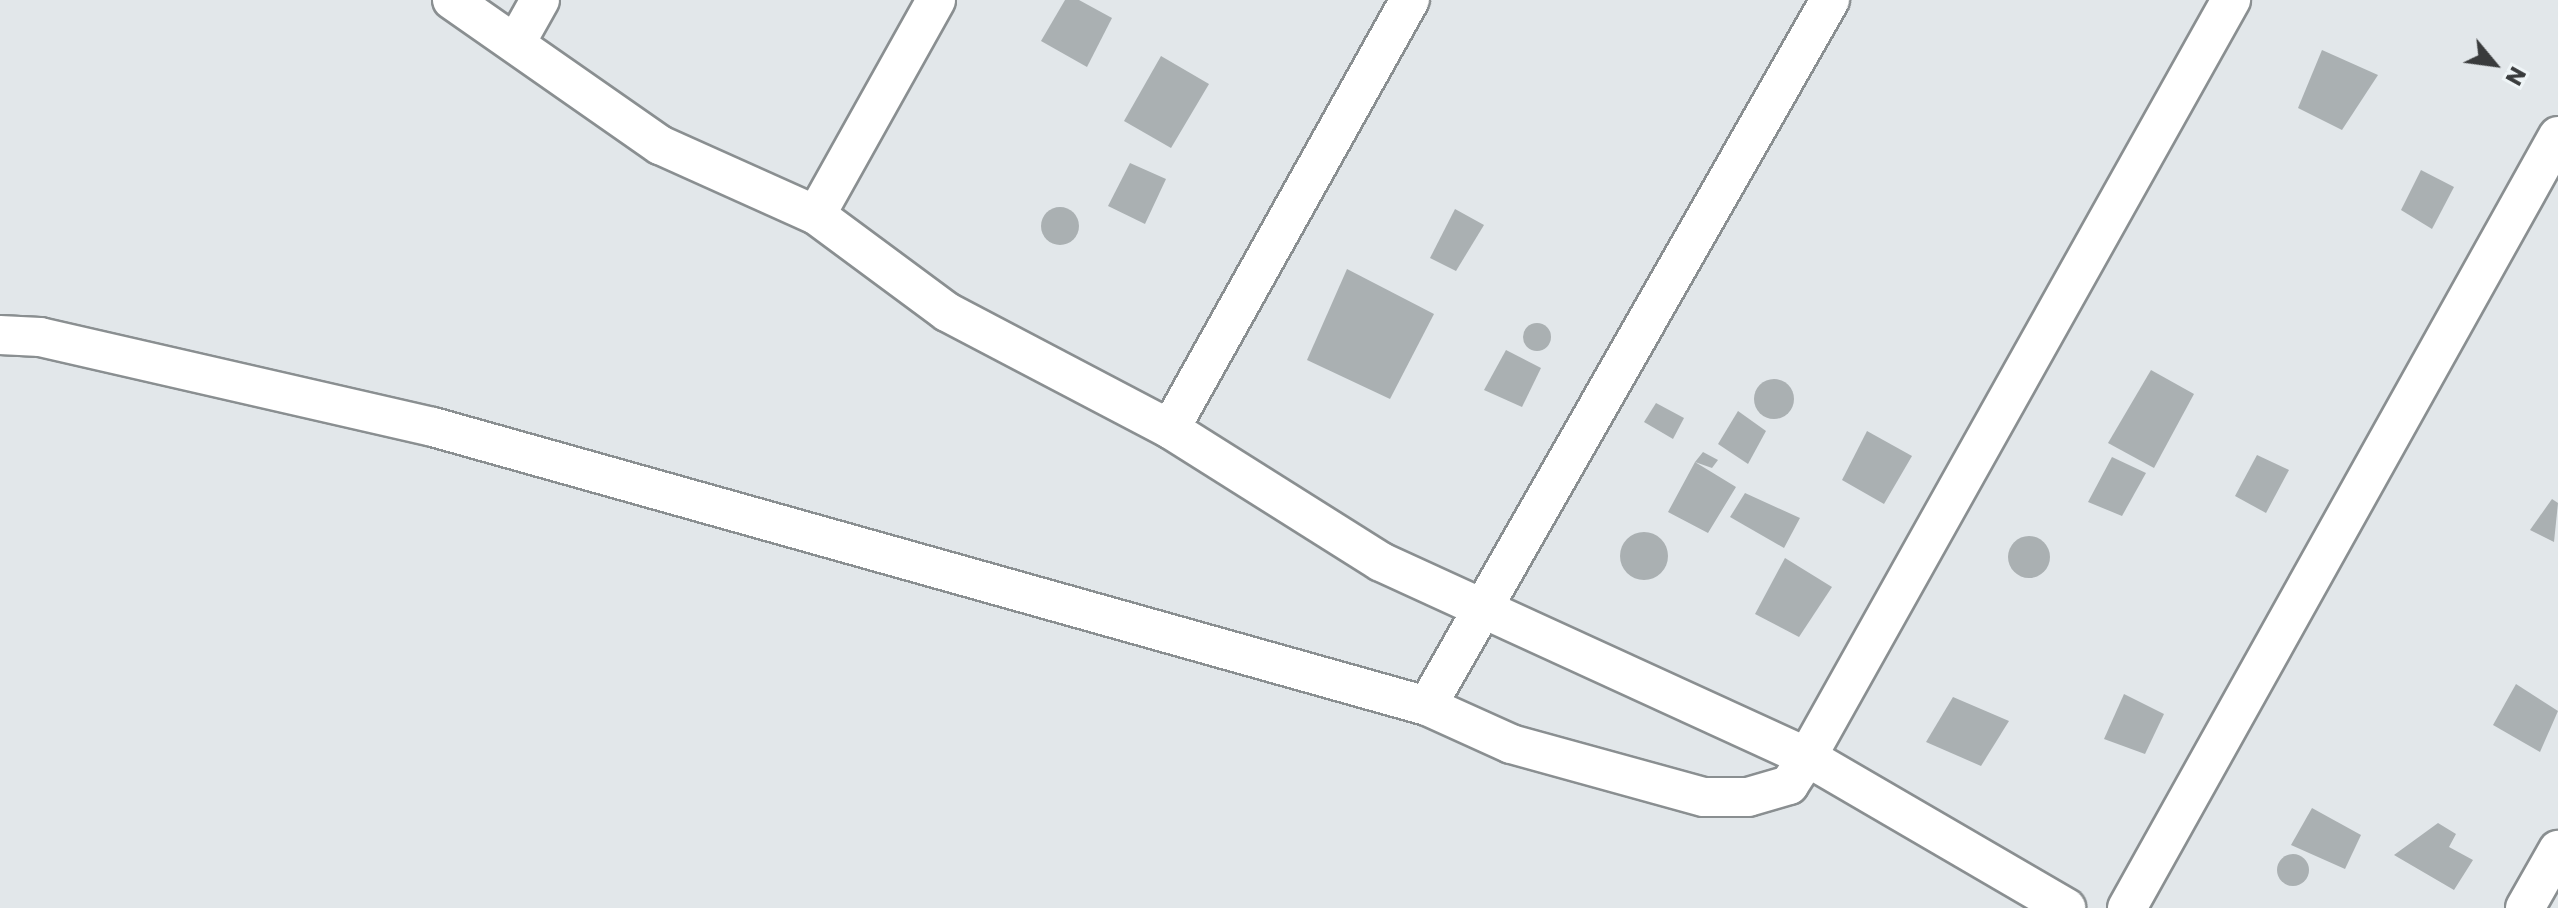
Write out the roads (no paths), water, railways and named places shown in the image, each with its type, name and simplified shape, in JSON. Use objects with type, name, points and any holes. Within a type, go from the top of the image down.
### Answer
[{"type":"street","points":[[452,0],[517,41],[660,145],[816,215],[947,312],[1170,429],[1381,562],[1485,613],[1807,757],[2066,908]]},
{"type":"street","points":[[517,41],[540,0]]},
{"type":"street","points":[[816,215],[936,0]]},
{"type":"street","points":[[1170,429],[1410,0]]},
{"type":"street","points":[[1427,706],[1485,613],[1830,0]]},
{"type":"street","points":[[0,335],[40,337],[433,427],[1427,706],[1511,744],[1704,797],[1748,797],[1789,785],[1807,757],[2231,0]]},
{"type":"street","points":[[2127,908],[2558,136]]},
{"type":"street","points":[[2525,908],[2558,850]]}]
